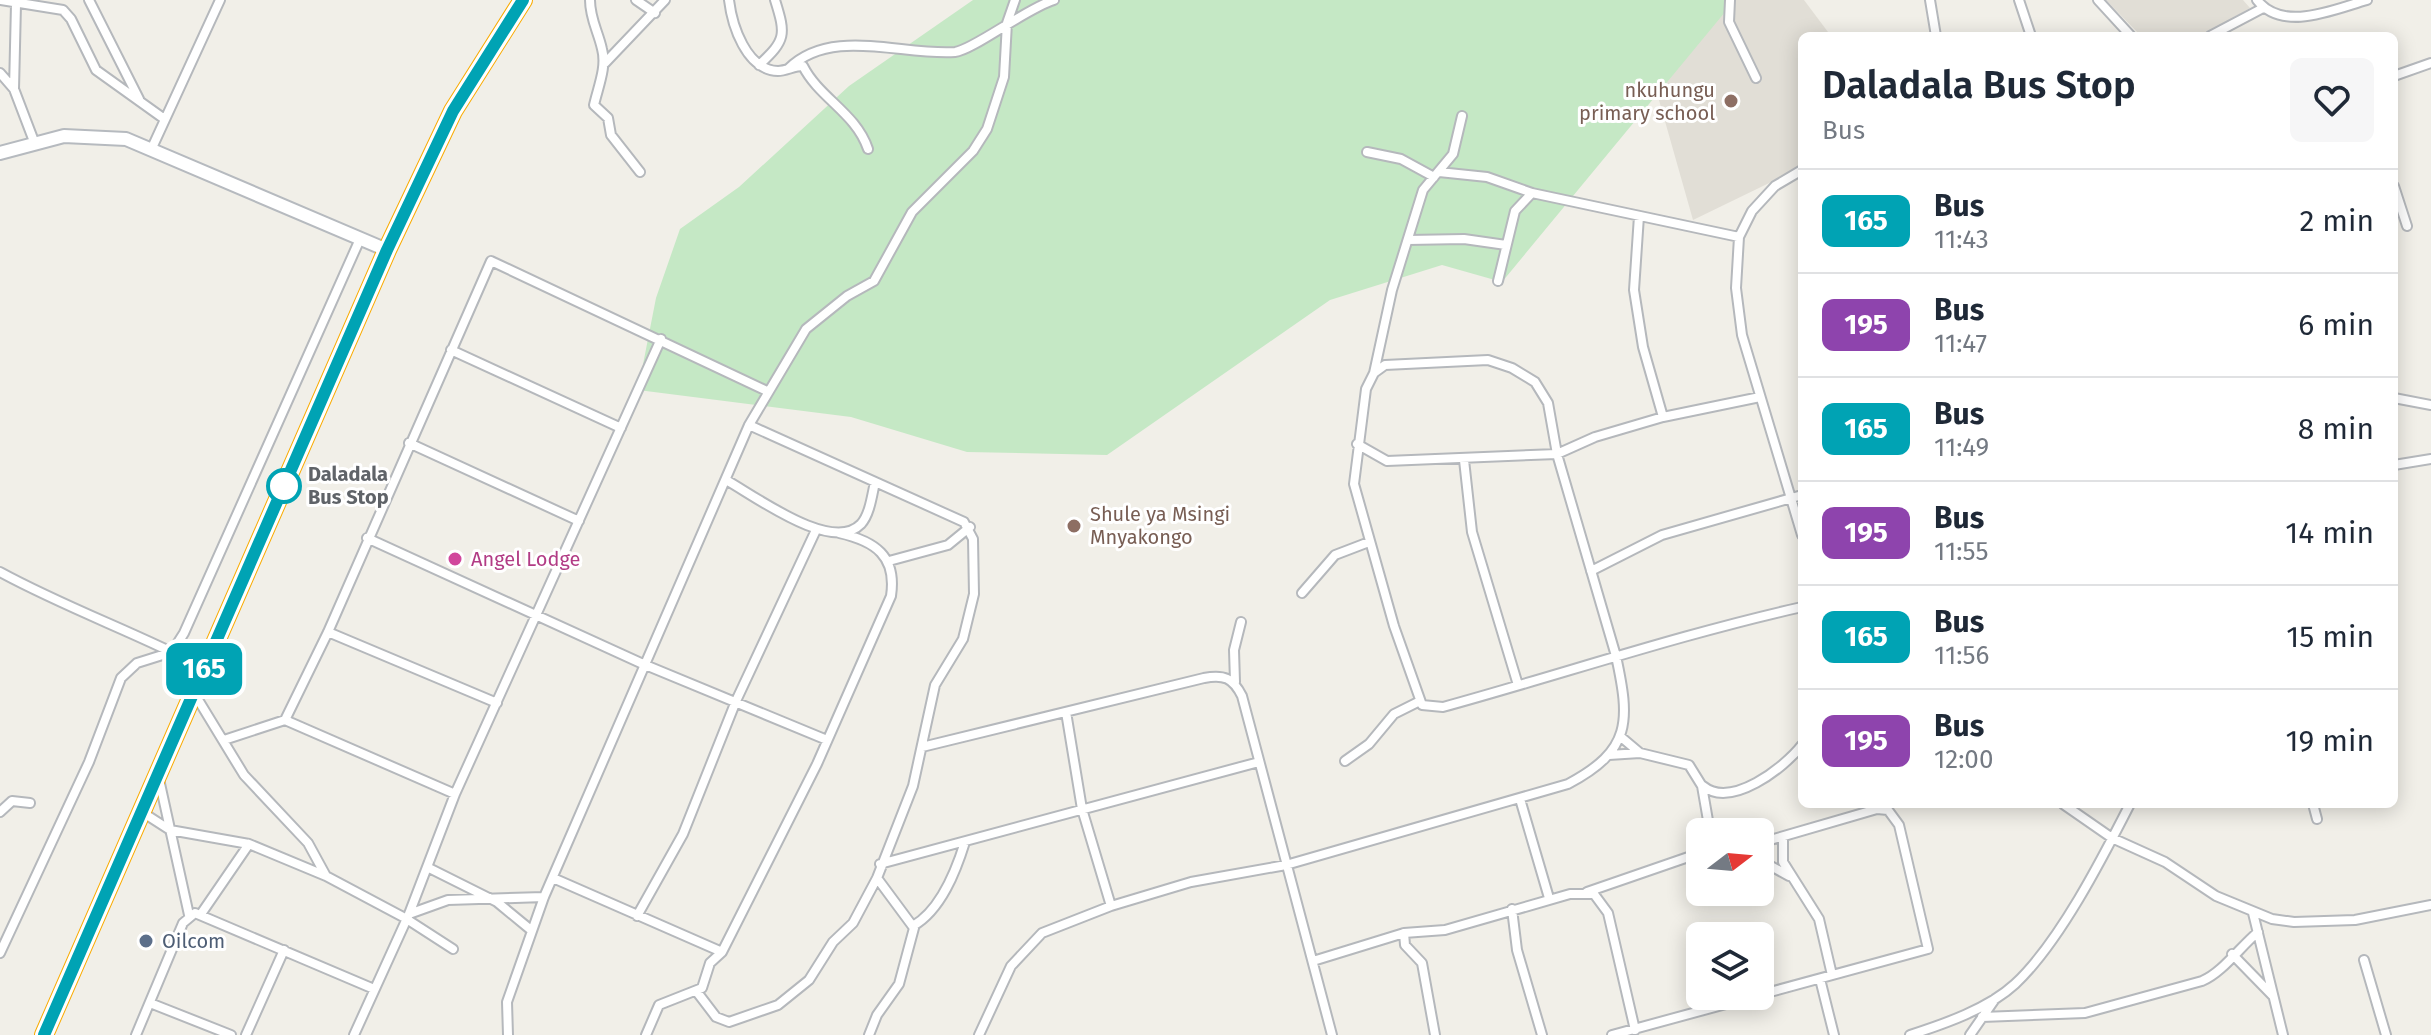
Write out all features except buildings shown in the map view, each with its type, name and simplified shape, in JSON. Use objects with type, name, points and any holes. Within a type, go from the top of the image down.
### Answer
[{"type":"highway","points":[[44,1035],[387,250],[453,111],[523,0]]},
{"type":"street","points":[[1,0],[54,6],[63,10],[71,19],[96,70],[163,118]]},
{"type":"street","points":[[89,0],[141,103]]},
{"type":"street","points":[[151,150],[163,118],[220,0]]},
{"type":"street","points":[[590,0],[590,17],[603,50],[604,64],[594,105],[608,118],[611,135],[640,172]]},
{"type":"street","points":[[636,0],[655,13]]},
{"type":"street","points":[[604,64],[665,0]]},
{"type":"street","points":[[729,0],[738,34],[750,57],[759,65],[777,71],[803,66],[813,85],[845,113],[868,149]]},
{"type":"street","points":[[759,65],[775,50],[783,36],[775,0]]},
{"type":"street","points":[[508,1035],[507,1002],[544,897],[749,425],[806,329],[847,296],[874,281],[912,212],[973,151],[987,129],[1004,77],[1007,23],[1015,0]]},
{"type":"street","points":[[788,69],[801,56],[832,49],[877,45],[955,52],[1035,6],[1054,0]]},
{"type":"street","points":[[1730,0],[1729,22],[1756,78]]},
{"type":"street","points":[[1930,0],[1935,32]]},
{"type":"street","points":[[2019,0],[2030,32]]},
{"type":"street","points":[[2098,0],[2127,32]]},
{"type":"street","points":[[2216,32],[2260,4],[2295,18],[2367,0]]},
{"type":"street","points":[[14,89],[21,3]]},
{"type":"street","points":[[2398,75],[2431,63]]},
{"type":"street","points":[[0,73],[14,89],[35,144]]},
{"type":"street","points":[[1462,116],[1456,148],[1423,190],[1408,240],[1374,373],[1366,389],[1354,484],[1369,542],[1420,701],[1428,707],[1443,707],[1616,656],[1798,608]]},
{"type":"street","points":[[0,153],[64,136],[126,139],[387,250]]},
{"type":"street","points":[[1367,152],[1401,159],[1436,175],[1487,177],[1532,193],[1739,237]]},
{"type":"street","points":[[1798,172],[1761,199],[1739,237],[1737,316],[1798,522]]},
{"type":"street","points":[[1498,281],[1515,211],[1532,193]]},
{"type":"street","points":[[2398,198],[2407,226]]},
{"type":"street","points":[[1639,216],[1634,290],[1643,347],[1663,417]]},
{"type":"street","points":[[0,953],[3,937],[89,762],[121,678],[137,663],[172,652],[184,633],[360,239]]},
{"type":"street","points":[[1408,240],[1464,239],[1506,245]]},
{"type":"street","points":[[285,720],[328,632],[491,261],[767,391]]},
{"type":"street","points":[[354,1035],[407,916],[455,794],[661,339]]},
{"type":"street","points":[[451,350],[621,428]]},
{"type":"street","points":[[979,1035],[995,996],[1030,942],[1042,933],[1111,906],[1191,882],[1286,865],[1353,843],[1568,784],[1590,772],[1609,755],[1621,737],[1627,714],[1616,656],[1557,454],[1548,403],[1535,382],[1512,368],[1488,360],[1394,362],[1374,373]]},
{"type":"street","points":[[1357,444],[1387,461],[1557,454],[1595,437],[1663,417],[1760,397]]},
{"type":"street","points":[[2398,399],[2431,405]]},
{"type":"street","points":[[749,425],[937,508],[970,527]]},
{"type":"street","points":[[409,443],[579,521]]},
{"type":"street","points":[[2398,464],[2431,459]]},
{"type":"street","points":[[1464,460],[1472,532],[1518,685]]},
{"type":"street","points":[[646,1035],[659,1005],[702,988],[710,963],[722,952],[827,740],[891,596],[889,561],[873,544],[839,533],[816,530],[726,480]]},
{"type":"street","points":[[839,533],[859,527],[865,519],[875,482]]},
{"type":"street","points":[[1591,571],[1662,535],[1798,496]]},
{"type":"street","points":[[889,561],[948,545],[970,527]]},
{"type":"street","points":[[697,992],[716,1017],[729,1022],[778,1005],[809,980],[833,942],[853,923],[877,878],[913,786],[935,685],[961,646],[974,594],[970,527]]},
{"type":"street","points":[[637,916],[683,834],[736,701],[816,530]]},
{"type":"street","points":[[367,538],[643,664],[827,740]]},
{"type":"street","points":[[1302,593],[1335,555],[1369,542]]},
{"type":"street","points":[[0,572],[51,599],[204,669]]},
{"type":"street","points":[[1241,622],[1234,650],[1235,682],[1332,1035]]},
{"type":"street","points":[[328,632],[497,703]]},
{"type":"street","points":[[922,747],[1215,675],[1235,682]]},
{"type":"street","points":[[194,693],[244,775],[308,843],[326,876]]},
{"type":"street","points":[[1345,761],[1369,744],[1394,714],[1420,701]]},
{"type":"street","points":[[1066,712],[1082,809],[1111,906]]},
{"type":"street","points":[[224,740],[285,720],[455,794]]},
{"type":"street","points":[[1621,737],[1640,753]]},
{"type":"street","points":[[1702,786],[1716,794],[1723,794],[1759,781],[1779,770],[1798,749]]},
{"type":"street","points":[[1609,755],[1640,753],[1680,760],[1689,765],[1702,786],[1708,818]]},
{"type":"street","points":[[880,864],[1259,762]]},
{"type":"street","points":[[136,1035],[189,915],[158,775]]},
{"type":"street","points":[[1520,799],[1549,898]]},
{"type":"street","points":[[0,812],[15,800],[30,803]]},
{"type":"street","points":[[2069,808],[2112,838],[2165,862],[2216,896],[2253,913],[2294,922],[2341,921],[2431,905]]},
{"type":"street","points":[[1910,1035],[1995,998],[2014,985],[2054,936],[2128,808]]},
{"type":"street","points":[[2314,808],[2317,819]]},
{"type":"street","points":[[1612,1035],[1928,949],[1919,898],[1899,825],[1888,810],[1877,809],[1774,840]]},
{"type":"street","points":[[141,811],[170,830],[249,844],[326,876],[407,916],[453,949]]},
{"type":"street","points":[[1783,838],[1781,853],[1789,876],[1819,919],[1832,975]]},
{"type":"street","points":[[869,1035],[877,1015],[899,984],[913,926],[928,916],[937,902],[957,867],[965,842]]},
{"type":"street","points":[[201,914],[249,844]]},
{"type":"street","points":[[1313,961],[1404,933],[1445,930],[1549,898],[1586,892],[1686,858]]},
{"type":"street","points":[[427,867],[497,902],[531,930]]},
{"type":"street","points":[[1774,868],[1789,876]]},
{"type":"street","points":[[553,878],[722,952]]},
{"type":"street","points":[[877,878],[913,926]]},
{"type":"street","points":[[1586,892],[1601,900],[1608,913],[1635,1030]]},
{"type":"street","points":[[407,916],[448,900],[497,902],[544,897]]},
{"type":"street","points":[[1512,909],[1517,950],[1542,1035]]},
{"type":"street","points":[[2253,913],[2283,1035]]},
{"type":"street","points":[[189,915],[201,914],[374,989]]},
{"type":"street","points":[[1982,1017],[2085,1013],[2202,981],[2218,973],[2232,954],[2258,932]]},
{"type":"street","points":[[1404,933],[1405,945],[1422,963],[1435,1035]]},
{"type":"street","points":[[246,1035],[284,950]]},
{"type":"street","points":[[2232,954],[2274,996]]},
{"type":"street","points":[[2364,960],[2386,1035]]},
{"type":"street","points":[[1820,979],[1834,1035]]},
{"type":"street","points":[[1970,1035],[1995,998]]},
{"type":"street","points":[[150,1003],[231,1035]]},
{"type":"shaded area","name":"nkuhungu primary school","points":[[1717,0],[1804,0],[1828,32],[1798,32],[1798,169],[1693,220],[1638,26]]},
{"type":"shaded area","points":[[2106,0],[2243,0],[2250,8],[2208,32],[2137,32]]},
{"type":"green space","points":[[973,0],[1735,0],[1502,282],[1442,265],[1330,300],[1107,455],[967,452],[851,417],[638,390],[656,298],[680,229],[739,187],[849,86]]},
{"type":"bus line","name":"165","points":[[44,1035],[387,250],[453,111],[523,0]]},
{"type":"place","name":"nkuhungu primary school","points":[[1731,101]]},
{"type":"place","name":"Daladala Bus Stop","points":[[284,486]]},
{"type":"place","name":"Shule ya Msingi Mnyakongo","points":[[1074,526]]},
{"type":"place","name":"Angel Lodge","points":[[455,559]]},
{"type":"place","name":"Oilcom","points":[[146,941]]}]
